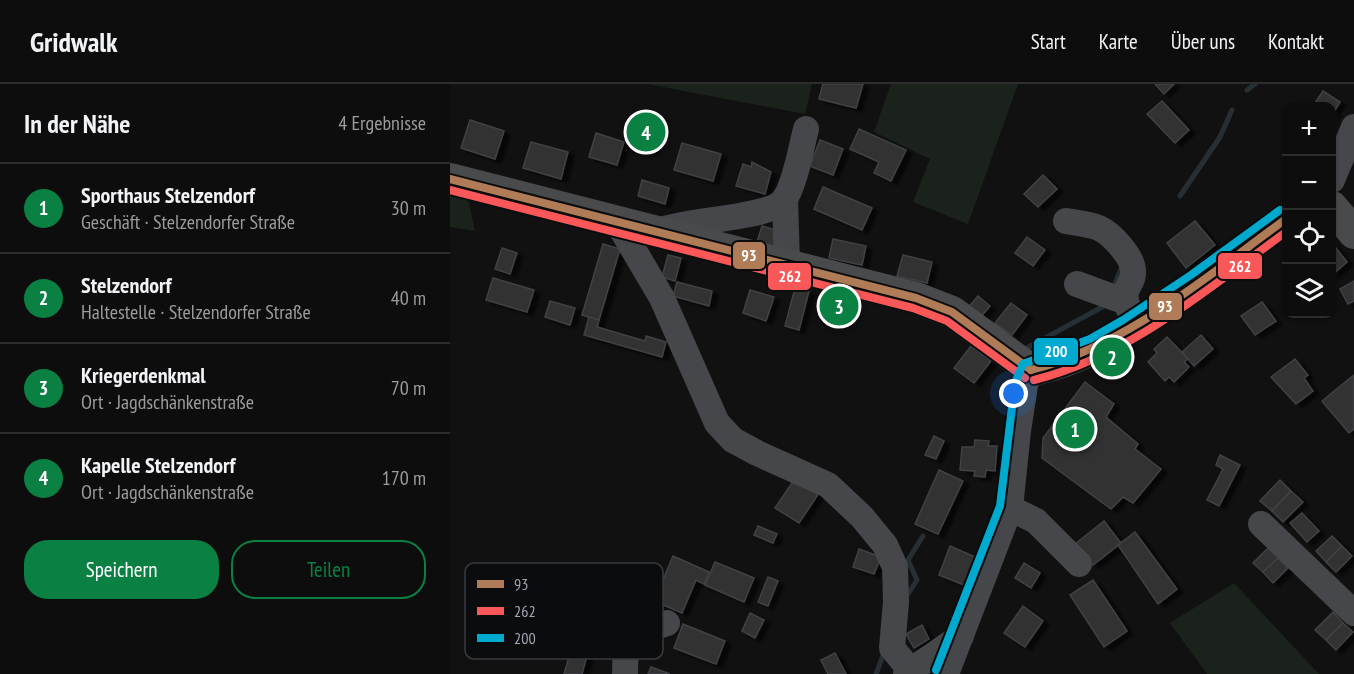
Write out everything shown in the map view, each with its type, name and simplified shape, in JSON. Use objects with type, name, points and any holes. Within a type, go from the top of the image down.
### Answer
[{"type":"main road","points":[[454,178],[916,298],[952,312],[1031,370],[1054,366],[1131,312],[1282,222]]},
{"type":"main road","points":[[1335,210],[1354,232]]},
{"type":"street","points":[[1336,170],[1354,127]]},
{"type":"street","points":[[787,264],[785,198],[806,129]]},
{"type":"street","points":[[659,231],[677,224],[762,213],[776,208],[785,198]]},
{"type":"street","points":[[616,220],[662,298],[717,423],[733,440],[828,485],[862,517],[885,545],[895,567],[892,648],[909,672],[961,636]]},
{"type":"street","points":[[1066,221],[1098,227],[1108,233],[1124,252],[1134,268],[1133,282],[1126,292],[1131,312]]},
{"type":"street","points":[[1077,284],[1131,312]]},
{"type":"street","points":[[946,674],[1010,508],[1025,385],[1031,370]]},
{"type":"street","points":[[1010,508],[1036,521],[1079,564]]},
{"type":"street","points":[[1261,525],[1354,613]]},
{"type":"street","points":[[625,659],[625,674]]},
{"type":"shaded area","points":[[647,84],[812,84],[805,114]]},
{"type":"shaded area","points":[[891,84],[1018,84],[968,224],[913,202],[930,159],[874,132]]},
{"type":"shaded area","points":[[450,174],[464,181],[475,231],[450,227]]},
{"type":"shaded area","points":[[1234,583],[1319,674],[1207,674],[1170,623]]},
{"type":"building","points":[[823,84],[863,84],[856,108],[819,99]]},
{"type":"building","points":[[1155,84],[1174,84],[1164,94]]},
{"type":"building","points":[[1323,91],[1340,102],[1336,108],[1336,102],[1316,102]]},
{"type":"building","points":[[1162,101],[1189,130],[1175,143],[1147,114]]},
{"type":"building","points":[[641,112],[661,118],[651,152],[631,146]]},
{"type":"building","points":[[470,120],[504,131],[495,159],[461,148]]},
{"type":"building","points":[[859,129],[906,150],[891,181],[874,173],[879,162],[850,149]]},
{"type":"building","points":[[596,133],[624,142],[617,165],[589,157]]},
{"type":"building","points":[[820,140],[843,149],[833,175],[810,166]]},
{"type":"building","points":[[531,142],[568,152],[561,179],[523,168]]},
{"type":"building","points":[[682,143],[721,154],[713,181],[674,170]]},
{"type":"building","points":[[752,162],[771,172],[765,194],[736,186],[743,164],[751,167]]},
{"type":"building","points":[[1043,175],[1057,189],[1038,207],[1024,194]]},
{"type":"building","points":[[642,180],[669,188],[665,204],[638,196]]},
{"type":"building","points":[[823,187],[872,208],[862,230],[814,209]]},
{"type":"building","points":[[1195,221],[1215,245],[1186,268],[1167,243]]},
{"type":"building","points":[[762,226],[779,231],[773,250],[756,245]]},
{"type":"building","points":[[1027,237],[1045,250],[1033,266],[1015,253]]},
{"type":"building","points":[[833,239],[866,246],[862,265],[829,258]]},
{"type":"building","points":[[603,244],[620,249],[599,320],[582,315]]},
{"type":"building","points":[[502,248],[517,253],[510,274],[495,269]]},
{"type":"building","points":[[1336,248],[1347,262],[1336,272]]},
{"type":"building","points":[[668,255],[681,258],[675,281],[662,277]]},
{"type":"building","points":[[903,255],[932,262],[927,283],[897,276]]},
{"type":"building","points":[[493,278],[534,290],[527,312],[486,300]]},
{"type":"building","points":[[1354,281],[1354,301],[1348,304],[1340,289]]},
{"type":"building","points":[[677,282],[712,291],[709,306],[673,296]]},
{"type":"building","points":[[795,288],[809,291],[799,330],[785,326]]},
{"type":"building","points":[[750,290],[774,297],[766,321],[743,313]]},
{"type":"building","points":[[978,296],[990,306],[979,319],[967,309]]},
{"type":"building","points":[[550,301],[575,308],[570,325],[545,317]]},
{"type":"building","points":[[1262,302],[1276,321],[1255,335],[1241,316]]},
{"type":"building","points":[[1011,303],[1027,315],[1012,335],[995,323]]},
{"type":"building","points":[[589,317],[599,320],[597,327],[645,341],[646,336],[666,342],[662,357],[584,335]]},
{"type":"building","points":[[1201,335],[1213,349],[1194,366],[1182,352]]},
{"type":"building","points":[[1167,337],[1188,359],[1184,362],[1189,367],[1174,382],[1169,377],[1165,381],[1148,362],[1157,353],[1154,349]]},
{"type":"building","points":[[971,346],[991,361],[974,383],[954,368]]},
{"type":"building","points":[[1295,359],[1308,375],[1304,378],[1313,391],[1296,404],[1271,377]]},
{"type":"building","points":[[1354,375],[1354,429],[1349,433],[1322,401]]},
{"type":"building","points":[[1085,382],[1114,404],[1106,417],[1138,444],[1135,449],[1161,469],[1133,503],[1123,497],[1111,509],[1042,458],[1043,438]]},
{"type":"building","points":[[934,436],[944,441],[936,459],[925,455]]},
{"type":"building","points":[[975,440],[989,441],[988,446],[997,446],[995,471],[986,470],[985,477],[974,476],[975,471],[960,470],[962,447],[974,447]]},
{"type":"building","points":[[1220,455],[1240,465],[1219,506],[1207,500],[1223,469],[1216,465]]},
{"type":"building","points":[[939,470],[963,481],[938,534],[915,524]]},
{"type":"building","points":[[796,477],[819,493],[799,523],[775,508]]},
{"type":"building","points":[[1280,480],[1291,491],[1272,511],[1260,501]]},
{"type":"building","points":[[1291,491],[1303,502],[1283,522],[1272,511]]},
{"type":"building","points":[[1302,513],[1319,531],[1307,542],[1290,523]]},
{"type":"building","points":[[1104,521],[1121,543],[1093,565],[1075,544]]},
{"type":"building","points":[[758,526],[777,534],[773,543],[754,535]]},
{"type":"building","points":[[1135,532],[1177,589],[1158,604],[1118,545]]},
{"type":"building","points":[[1332,536],[1342,546],[1326,562],[1316,551]]},
{"type":"building","points":[[950,546],[975,557],[964,585],[939,575]]},
{"type":"building","points":[[1342,546],[1352,556],[1336,572],[1326,562]]},
{"type":"building","points":[[1268,548],[1278,558],[1263,572],[1253,563]]},
{"type":"building","points":[[859,549],[881,557],[874,574],[853,567]]},
{"type":"building","points":[[673,556],[709,572],[704,584],[696,580],[682,613],[663,605],[663,580]]},
{"type":"building","points":[[1278,558],[1288,568],[1273,583],[1263,572]]},
{"type":"building","points":[[715,562],[754,578],[744,602],[705,585]]},
{"type":"building","points":[[1024,563],[1040,573],[1031,588],[1015,578]]},
{"type":"building","points":[[768,577],[778,581],[768,606],[758,602]]},
{"type":"building","points":[[1093,580],[1127,631],[1104,647],[1070,595]]},
{"type":"building","points":[[1023,606],[1043,621],[1025,647],[1004,633]]},
{"type":"building","points":[[1333,612],[1343,623],[1326,640],[1315,630]]},
{"type":"building","points":[[750,613],[764,620],[755,638],[742,631]]},
{"type":"building","points":[[1343,623],[1353,632],[1336,650],[1326,640]]},
{"type":"building","points":[[683,624],[725,641],[716,664],[674,648]]},
{"type":"building","points":[[922,625],[929,639],[914,648],[906,634]]},
{"type":"building","points":[[835,653],[846,674],[828,674],[821,660]]},
{"type":"building","points":[[568,659],[586,659],[582,674],[564,674]]},
{"type":"building","points":[[651,667],[670,674],[648,674]]},
{"type":"waterway","points":[[1247,90],[1255,84]]},
{"type":"waterway","points":[[1180,196],[1220,137],[1232,110]]},
{"type":"waterway","points":[[1113,288],[1121,269]]},
{"type":"waterway","points":[[1025,349],[1104,306],[1106,302]]},
{"type":"waterway","points":[[906,597],[917,580],[908,560],[923,536]]},
{"type":"waterway","points":[[876,674],[885,650]]},
{"type":"transit line","name":"93","points":[[450,179],[916,298],[952,312],[1031,370]]},
{"type":"transit line","name":"262","points":[[450,190],[913,308],[947,321],[1025,378]]},
{"type":"transit line","name":"200","points":[[936,670],[1000,506],[1015,383],[1023,364],[1090,339],[1123,320],[1191,275],[1280,210]]},
{"type":"transit line","name":"93","points":[[1031,370],[1067,359],[1133,327],[1196,286],[1282,222]]},
{"type":"transit line","name":"262","points":[[1034,380],[1103,355],[1135,338],[1197,298],[1282,235]]},
{"type":"place","name":"Kapelle Stelzendorf","points":[[646,132]]},
{"type":"place","name":"Kriegerdenkmal","points":[[839,306]]},
{"type":"place","name":"Stelzendorf","points":[[1112,357]]},
{"type":"place","name":"Sporthaus Stelzendorf","points":[[1075,429]]}]
